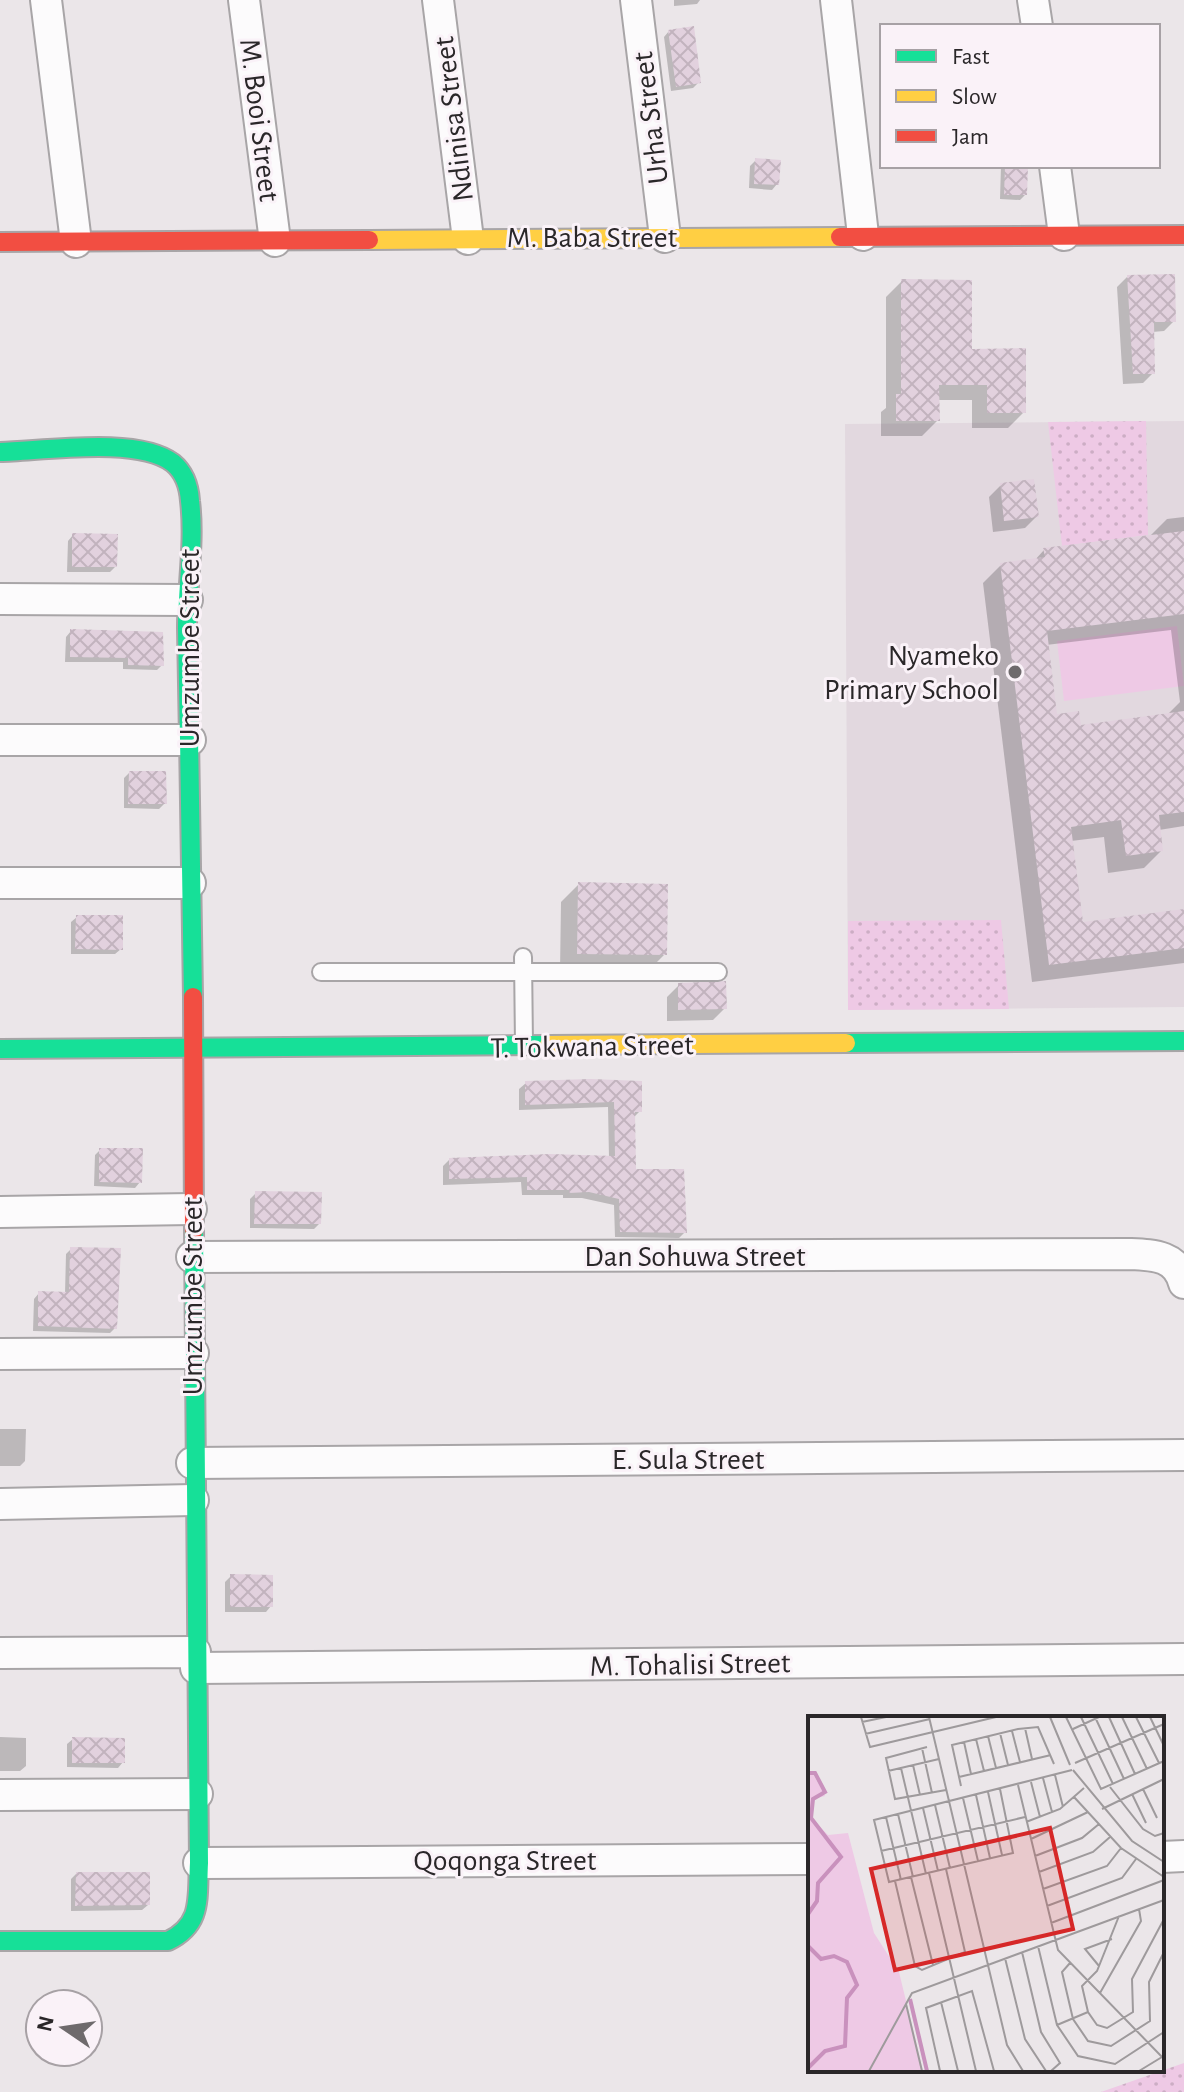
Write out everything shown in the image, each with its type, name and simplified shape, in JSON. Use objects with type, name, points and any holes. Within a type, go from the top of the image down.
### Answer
[{"type":"street","points":[[46,0],[76,242]]},
{"type":"street","name":"M. Booi Street","points":[[244,0],[275,241]]},
{"type":"street","name":"Ndinisa Street","points":[[438,0],[468,239]]},
{"type":"street","name":"Urha Street","points":[[636,0],[665,237]]},
{"type":"street","points":[[836,0],[863,235]]},
{"type":"street","points":[[1033,0],[1037,24]]},
{"type":"street","points":[[1055,168],[1064,235]]},
{"type":"street","name":"M. Baba Street","points":[[0,242],[1184,235]]},
{"type":"street","name":"Umzumbe Street","points":[[0,452],[133,450],[157,453],[172,460],[183,471],[190,492],[187,600],[194,1049],[192,1463],[199,1863],[196,1910],[186,1932],[168,1941],[0,1941]]},
{"type":"street","points":[[0,599],[187,600]]},
{"type":"street","points":[[0,740],[190,740]]},
{"type":"street","points":[[0,883],[190,883]]},
{"type":"street","name":"T. Tokwana Street","points":[[0,1049],[1184,1041]]},
{"type":"street","points":[[0,1212],[191,1209]]},
{"type":"street","name":"Dan Sohuwa Street","points":[[192,1257],[1131,1254],[1167,1259],[1176,1264],[1184,1283]]},
{"type":"street","points":[[0,1354],[193,1353]]},
{"type":"street","name":"E. Sula Street","points":[[192,1463],[1184,1455]]},
{"type":"street","points":[[0,1504],[193,1500]]},
{"type":"street","name":"M. Tohalisi Street","points":[[0,1653],[196,1660],[1184,1659]]},
{"type":"street","points":[[0,1795],[197,1794]]},
{"type":"street","points":[[1164,1857],[1184,1856]]},
{"type":"street","name":"Qoqonga Street","points":[[199,1863],[808,1859]]},
{"type":"lane","points":[[321,972],[523,964],[718,972]]},
{"type":"lane","points":[[523,964],[524,1046]]},
{"type":"shaded area","points":[[1146,421],[1148,535],[1062,546],[1048,422]]},
{"type":"shaded area","name":"Nyameko Primary School","points":[[1184,421],[1184,1007],[848,1010],[845,424]]},
{"type":"shaded area","points":[[1177,626],[1184,686],[1064,701],[1057,641]]},
{"type":"shaded area","points":[[1001,920],[1009,1009],[848,1010],[848,921]]},
{"type":"shaded area","points":[[1184,2063],[1184,2092],[1101,2092],[1164,2072]]},
{"type":"building","points":[[694,26],[701,83],[676,87],[668,30]]},
{"type":"building","points":[[755,158],[781,160],[779,185],[754,184]]},
{"type":"building","points":[[1005,168],[1028,168],[1027,195],[1004,195]]},
{"type":"building","points":[[1175,274],[1176,322],[1154,322],[1155,374],[1133,374],[1127,275]]},
{"type":"building","points":[[901,279],[972,280],[972,349],[1026,348],[1026,413],[987,413],[987,385],[939,385],[940,421],[896,421],[896,394],[901,394]]},
{"type":"building","points":[[1034,479],[1039,517],[1004,521],[1000,483]]},
{"type":"building","points":[[1184,531],[1184,614],[1047,631],[1057,714],[1079,711],[1081,725],[1184,711],[1184,812],[1159,815],[1163,851],[1126,856],[1121,820],[1071,827],[1083,922],[1184,909],[1184,948],[1049,965],[1000,563],[1045,557],[1043,548]]},
{"type":"building","points":[[72,533],[118,534],[117,567],[72,567]]},
{"type":"building","points":[[70,629],[163,632],[164,666],[128,665],[128,658],[70,657]]},
{"type":"building","points":[[129,771],[166,771],[167,804],[128,804]]},
{"type":"building","points":[[578,882],[668,884],[667,955],[577,954]]},
{"type":"building","points":[[76,915],[123,915],[123,950],[75,949]]},
{"type":"building","points":[[726,981],[727,1009],[678,1010],[678,983]]},
{"type":"building","points":[[525,1081],[642,1081],[642,1112],[635,1112],[636,1169],[684,1169],[687,1233],[620,1232],[619,1199],[589,1192],[569,1193],[569,1190],[527,1190],[527,1177],[449,1179],[449,1158],[550,1154],[615,1156],[614,1102],[525,1105]]},
{"type":"building","points":[[99,1148],[143,1148],[142,1183],[99,1182]]},
{"type":"building","points":[[255,1191],[322,1192],[321,1224],[254,1224]]},
{"type":"building","points":[[70,1247],[121,1248],[117,1329],[38,1326],[38,1291],[69,1292]]},
{"type":"building","points":[[230,1574],[273,1575],[273,1607],[230,1607]]},
{"type":"building","points":[[72,1737],[125,1738],[125,1763],[72,1763]]},
{"type":"building","points":[[76,1872],[150,1872],[150,1905],[75,1906]]},
{"type":"traffic: fast","points":[[0,452],[90,447],[137,450],[173,463],[186,480],[192,532],[187,628],[193,997]]},
{"type":"traffic: fast","points":[[846,1043],[1184,1041]]},
{"type":"traffic: fast","points":[[0,1049],[549,1045]]},
{"type":"traffic: fast","points":[[0,1941],[168,1941],[187,1927],[196,1909],[199,1863],[194,1230]]},
{"type":"traffic: slow","points":[[369,240],[840,237]]},
{"type":"traffic: slow","points":[[549,1045],[846,1043]]},
{"type":"traffic: jam","points":[[840,237],[1184,235]]},
{"type":"traffic: jam","points":[[0,242],[369,240]]},
{"type":"traffic: jam","points":[[193,997],[194,1230]]},
{"type":"place","name":"Nyameko Primary School","points":[[1015,672]]}]
